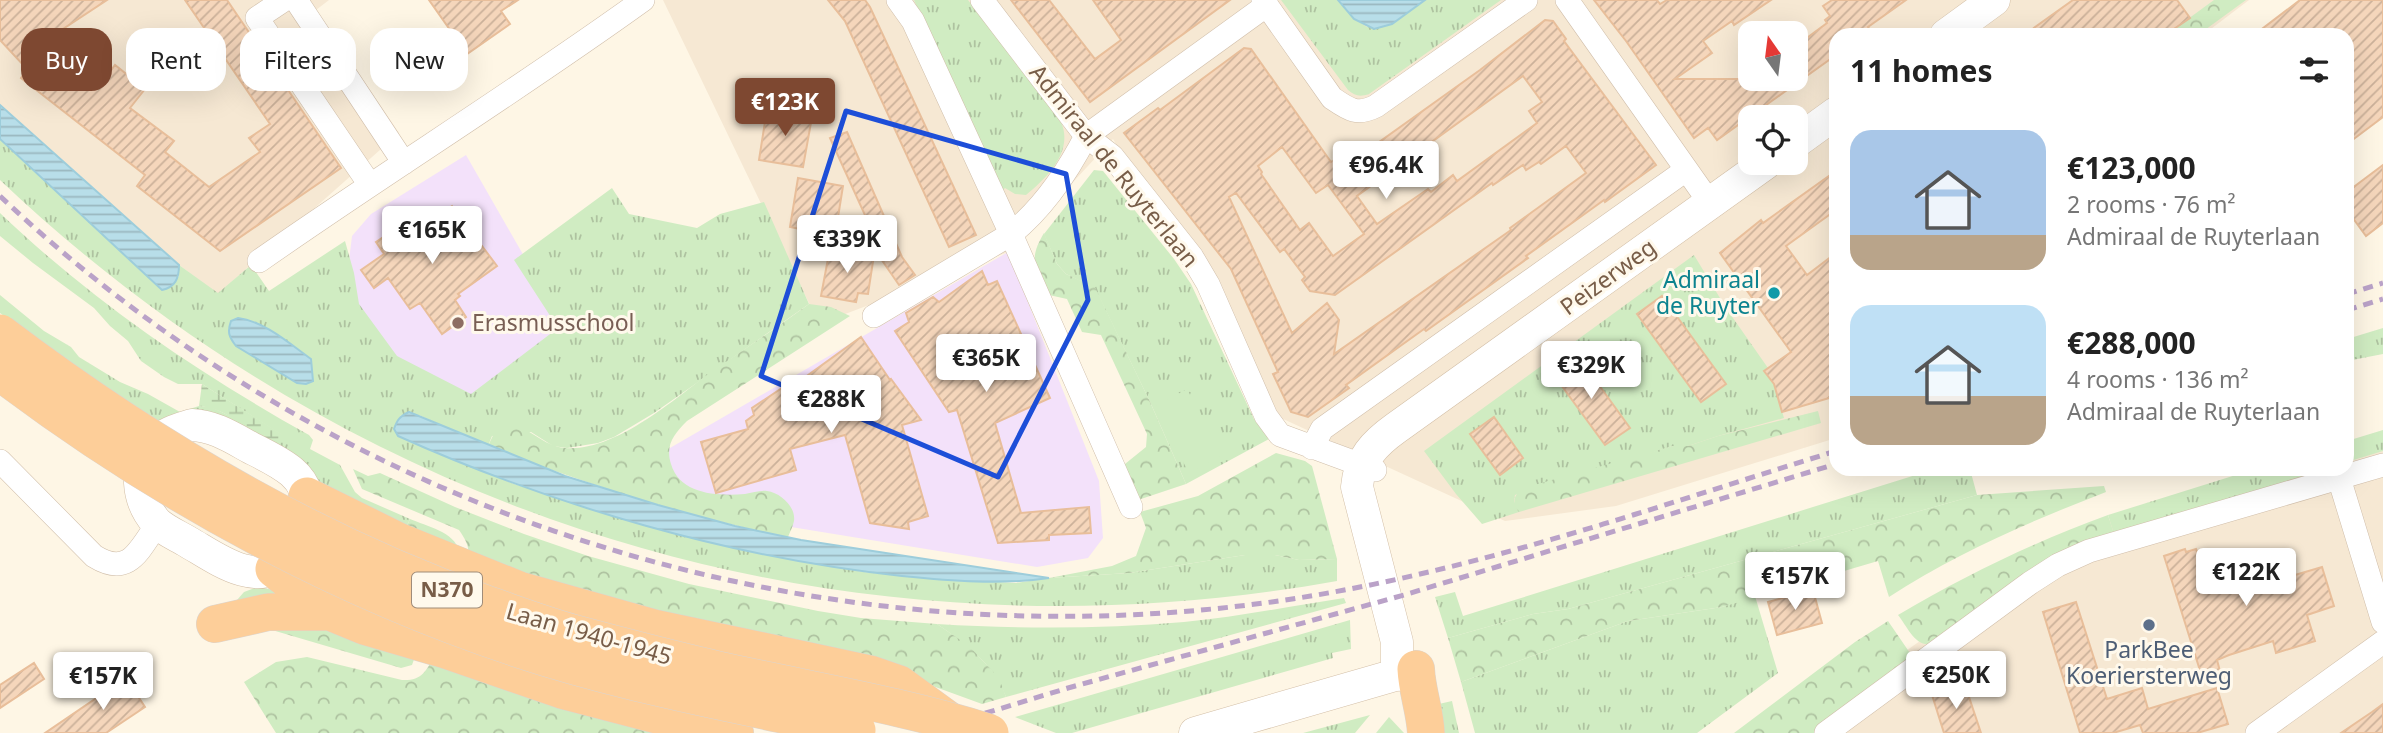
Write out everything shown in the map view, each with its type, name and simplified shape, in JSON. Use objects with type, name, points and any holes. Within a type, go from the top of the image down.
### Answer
[{"type":"highway","name":"Laan 1940-1945","points":[[0,333],[128,424],[210,474],[295,522],[417,578],[570,632],[741,675],[877,702],[947,719],[990,733]]},
{"type":"highway","name":"Laan 1940-1945","points":[[0,373],[114,452],[200,503],[266,541],[406,607],[545,657],[619,678],[856,732]]},
{"type":"highway","name":"N370","points":[[307,496],[400,542],[519,590],[702,639],[880,677],[900,684],[947,719]]},
{"type":"highway","name":"N370","points":[[274,569],[330,612],[364,626],[446,650],[562,690],[736,733]]},
{"type":"highway","name":"N370","points":[[215,624],[268,612],[330,612]]},
{"type":"highway","points":[[1413,733],[1397,689],[1406,672],[1416,683],[1425,715],[1426,733]]},
{"type":"main road","points":[[1956,28],[1994,0]]},
{"type":"main road","points":[[1808,133],[1829,118]]},
{"type":"main road","name":"Peizerweg","points":[[1373,459],[1396,428],[1749,175]]},
{"type":"main road","points":[[0,326],[48,363],[162,438]]},
{"type":"main road","name":"Laan 1940-1945","points":[[0,373],[140,472]]},
{"type":"main road","points":[[192,425],[207,426],[294,473],[307,496],[309,512],[304,538],[285,562],[274,569],[257,573],[241,571],[158,523],[140,491],[140,472],[144,458],[153,444],[162,438],[192,425]]},
{"type":"main road","points":[[1195,733],[1406,672],[1357,486],[1373,459]]},
{"type":"street","points":[[284,0],[257,18],[370,186]]},
{"type":"street","points":[[296,0],[404,163]]},
{"type":"street","points":[[259,261],[555,63],[643,0]]},
{"type":"street","points":[[898,0],[913,21],[1131,507]]},
{"type":"street","name":"Admiraal de Ruyterlaan","points":[[982,0],[1086,136],[1112,156],[1192,257],[1208,284],[1266,416],[1280,435],[1312,448],[1373,459]]},
{"type":"street","points":[[874,316],[1010,234],[1031,217],[1047,197],[1070,166],[1086,136],[1265,2],[1332,98],[1347,109],[1364,112],[1526,0]]},
{"type":"street","points":[[1567,0],[1710,203]]},
{"type":"street","name":"Peizerweg","points":[[1312,448],[1322,429],[1686,170]]},
{"type":"street","points":[[0,461],[94,556],[105,563],[114,565],[128,561],[158,523]]},
{"type":"street","points":[[2354,474],[2383,465]]},
{"type":"street","points":[[1826,733],[2058,565],[2089,551],[2346,476]]},
{"type":"street","points":[[2339,478],[2383,622]]},
{"type":"street","points":[[2257,733],[2383,642]]},
{"type":"highlighted area","points":[[846,111],[1066,174],[1088,300],[998,477],[761,376]]},
{"type":"shaded area","points":[[0,0],[329,0],[316,10],[328,28],[240,28],[240,91],[356,91],[356,69],[399,133],[218,294],[179,265],[0,105]]},
{"type":"shaded area","points":[[663,0],[2249,0],[2212,28],[1829,28],[1829,440],[1616,506],[1505,521],[1281,418],[1113,139],[1008,252],[819,324]]},
{"type":"shaded area","name":"Erasmusschool","points":[[466,155],[622,427],[369,389],[347,277],[352,236],[371,214]]},
{"type":"shaded area","points":[[1008,252],[1099,481],[1103,538],[1088,558],[1037,567],[736,518],[660,492],[651,459]]},
{"type":"shaded area","points":[[2383,440],[2383,733],[1802,733],[1893,660],[2079,529],[2261,476],[2354,476],[2354,449]]},
{"type":"green space","points":[[914,0],[968,0],[1061,122],[1064,143],[1061,153],[1050,172],[1026,195],[1015,194],[1005,188],[999,194]]},
{"type":"green space","points":[[1281,0],[1338,0],[1354,19],[1367,27],[1392,24],[1425,0],[1501,0],[1369,94],[1360,96],[1348,90]]},
{"type":"green space","points":[[2214,0],[2246,0],[2208,28],[2176,28]]},
{"type":"green space","points":[[0,139],[162,290],[179,276],[179,265],[218,293],[251,265],[269,291],[345,241],[359,304],[397,356],[471,394],[558,328],[514,260],[612,188],[629,214],[697,228],[720,214],[764,202],[809,304],[654,413],[614,437],[598,443],[567,448],[553,446],[531,432],[492,436],[488,446],[419,415],[401,415],[394,429],[398,436],[514,484],[670,532],[783,558],[864,572],[1016,583],[1129,573],[1245,555],[1275,555],[1299,560],[1337,559],[1337,581],[1154,603],[972,604],[794,583],[620,542],[452,480],[292,399],[141,299],[0,180]]},
{"type":"green space","points":[[1094,170],[1103,171],[1191,284],[1254,419],[1264,426],[1269,439],[1186,484],[1095,288],[1066,274],[1057,264],[1044,234]]},
{"type":"green space","points":[[0,213],[71,276],[147,334],[227,387],[309,435],[313,440],[310,449],[340,465],[355,492],[362,498],[410,519],[404,532],[306,476],[164,427],[88,379],[0,313],[0,295],[44,331],[71,347],[79,357],[120,382],[180,412],[199,406],[211,407],[282,435],[202,384],[178,384],[141,361],[128,341],[94,308],[0,236]]},
{"type":"green space","points":[[1044,233],[1057,264],[1066,274],[1095,287],[1186,484],[1135,501],[1120,468],[1146,447],[1147,434],[1101,335],[1082,332],[1067,299],[1049,295],[1035,264],[1036,251]]},
{"type":"green space","points":[[1694,255],[1726,308],[1768,368],[1765,372],[1774,384],[1784,418],[1688,446],[1673,446],[1515,495],[1514,501],[1519,512],[1482,524],[1424,451]]},
{"type":"green space","points":[[809,304],[831,307],[850,316],[687,421],[675,435],[669,451],[676,474],[691,488],[723,495],[767,491],[782,498],[790,506],[794,516],[788,537],[636,498],[488,446],[496,429],[506,423],[522,428],[549,444],[565,448],[604,442],[642,422]]},
{"type":"green space","points":[[2383,328],[2383,354],[2354,360],[2354,337]]},
{"type":"green space","points":[[202,384],[283,435],[279,443],[259,435],[220,412],[199,406]]},
{"type":"green space","points":[[1187,389],[1222,455],[1189,473],[1154,407]]},
{"type":"green space","points":[[1818,411],[1821,423],[1519,512],[1514,501],[1519,491],[1527,487],[1673,446],[1688,446]]},
{"type":"green space","points":[[2383,430],[2383,451],[2354,460],[2354,439]]},
{"type":"green space","points":[[1276,453],[1305,461],[1312,466],[1337,559],[1299,560],[1275,555],[1245,555],[1129,573],[1049,578],[1112,566],[1136,556],[1146,528],[1140,512],[1198,496]]},
{"type":"green space","points":[[353,469],[368,476],[380,473],[455,507],[588,556],[689,584],[861,618],[937,624],[969,646],[999,678],[1006,697],[982,704],[919,681],[468,559],[467,544],[459,530],[362,489]]},
{"type":"green space","points":[[1913,476],[1972,476],[1977,495],[1568,609],[1533,614],[1448,638],[1435,597],[1455,592],[1463,616]]},
{"type":"green space","points":[[2233,476],[2303,476],[2114,534],[2108,515]]},
{"type":"green space","points":[[2104,486],[2106,492],[1995,539],[1941,566],[1889,597],[1878,561],[1722,607],[1628,621],[1461,682],[1448,638],[1533,614],[1568,609],[1977,495]]},
{"type":"green space","points":[[2108,515],[2114,534],[1931,644],[1916,639],[1898,615],[2001,560]]},
{"type":"green space","points":[[410,519],[446,534],[459,551],[404,532]]},
{"type":"green space","points":[[257,587],[285,595],[237,600],[244,592]]},
{"type":"green space","points":[[1755,596],[1778,673],[1697,733],[1475,733],[1461,682],[1628,621],[1722,607]]},
{"type":"green space","points":[[1344,598],[1346,603],[1006,697],[986,664],[937,624],[1060,628],[1122,626],[1224,617]]},
{"type":"green space","points":[[302,620],[417,651],[412,665],[401,668],[272,630]]},
{"type":"green space","points":[[1350,620],[1351,649],[1332,653],[1333,658],[1072,733],[1056,733],[1015,717]]},
{"type":"green space","points":[[1888,621],[1912,656],[1814,733],[1734,733],[1855,642]]},
{"type":"green space","points":[[434,656],[690,733],[276,733],[244,682],[276,662],[307,657],[409,680],[422,674]]},
{"type":"green space","points":[[1452,701],[1459,733],[1433,733],[1430,706]]},
{"type":"green space","points":[[1370,715],[1355,733],[1303,733]]},
{"type":"green space","points":[[1389,717],[1404,733],[1376,733]]},
{"type":"water","points":[[1338,0],[1425,0],[1392,24],[1374,29],[1354,19]]},
{"type":"water","points":[[0,105],[179,265],[173,284],[162,290],[0,139]]},
{"type":"water","points":[[238,318],[267,328],[311,359],[313,381],[306,384],[297,383],[236,346],[230,337],[229,328],[231,321]]},
{"type":"water","points":[[409,412],[565,476],[735,526],[801,540],[1049,578],[994,582],[957,581],[838,568],[645,526],[519,485],[398,436],[394,429],[396,423]]},
{"type":"building","points":[[0,0],[107,0],[65,28],[21,28],[21,63],[0,40]]},
{"type":"building","points":[[185,0],[227,0],[246,28],[240,28],[240,80],[226,60],[226,28],[204,28]]},
{"type":"building","points":[[429,0],[518,0],[501,11],[510,24],[468,53],[468,28],[449,28]]},
{"type":"building","points":[[828,0],[865,0],[870,7],[976,235],[949,247],[845,21]]},
{"type":"building","points":[[1011,0],[1049,0],[1095,59],[1121,40],[1093,0],[1230,0],[1090,102]]},
{"type":"building","points":[[1594,0],[1657,0],[1660,4],[1667,0],[1771,0],[1734,25],[1732,21],[1703,41],[1712,53],[1675,79],[1738,79],[1738,91],[1786,91],[1766,105],[1738,105],[1738,125],[1717,140],[1708,128],[1694,138]]},
{"type":"building","points":[[1832,0],[1906,0],[1869,28],[1829,28],[1829,60],[1808,75],[1808,37],[1827,23],[1825,20],[1830,16],[1823,6]]},
{"type":"building","points":[[2073,0],[2177,0],[2190,18],[2175,28],[2034,28]]},
{"type":"building","points":[[2300,0],[2383,0],[2383,117],[2354,139],[2354,28],[2263,28]]},
{"type":"building","points":[[1545,20],[1553,21],[1566,39],[1564,41],[1656,165],[1526,256],[1528,258],[1426,331],[1424,329],[1346,385],[1349,388],[1308,417],[1291,412],[1273,374],[1278,372],[1231,269],[1124,133],[1244,48],[1251,49],[1331,162],[1345,153],[1351,162]],"holes":[[[1523,76],[1542,102],[1529,111],[1537,123],[1457,181],[1453,175],[1431,192],[1428,189],[1377,224],[1357,196]],[[1566,146],[1586,173],[1510,228],[1511,230],[1334,354],[1339,320],[1327,303],[1292,333],[1229,197],[1236,193],[1280,252],[1284,249],[1305,277],[1302,280],[1310,291],[1335,295],[1492,183],[1493,185],[1523,165],[1526,170],[1539,162],[1541,164]],[[1282,147],[1316,193],[1328,185],[1364,234],[1333,256],[1309,223],[1300,230],[1258,166]]]},
{"type":"building","points":[[115,65],[126,74],[126,91],[143,91],[130,108],[174,141],[165,152],[209,187],[260,152],[249,138],[270,124],[247,91],[289,91],[341,168],[220,251],[137,186],[145,175],[38,91],[112,91],[112,69]]},
{"type":"building","points":[[767,109],[812,117],[803,167],[759,160]]},
{"type":"building","points":[[847,132],[902,257],[915,275],[899,285],[879,256],[884,257],[830,138]]},
{"type":"building","points":[[2383,165],[2383,223],[2366,236],[2354,220],[2354,187]]},
{"type":"building","name":"Admiraal de Ruyter","points":[[1829,176],[1829,215],[1786,246],[1807,275],[1829,258],[1829,398],[1782,412],[1774,384],[1764,371],[1791,352],[1720,253],[1761,220],[1763,223]]},
{"type":"building","points":[[798,178],[843,186],[835,236],[790,227]]},
{"type":"building","points":[[452,206],[497,266],[458,294],[460,296],[455,300],[466,317],[442,334],[420,303],[410,309],[388,278],[374,288],[361,270],[384,254],[376,242],[401,225],[409,236]]},
{"type":"building","points":[[830,248],[874,255],[868,294],[858,293],[856,302],[821,296]]},
{"type":"building","points":[[982,271],[988,285],[997,281],[1050,398],[995,423],[1021,513],[1089,507],[1091,533],[1049,535],[1049,540],[998,543],[957,410],[949,412],[895,331],[909,322],[906,313],[933,297],[939,302]]},
{"type":"building","points":[[1662,296],[1726,384],[1701,402],[1637,314]]},
{"type":"building","points":[[861,337],[921,420],[902,425],[928,516],[908,522],[909,529],[870,523],[845,435],[790,449],[796,470],[716,493],[701,442],[748,429],[746,421],[754,415],[752,408],[788,384],[790,388]]},
{"type":"building","points":[[1578,356],[1630,428],[1605,445],[1553,374]]},
{"type":"building","points":[[1494,417],[1523,458],[1500,475],[1470,434]]},
{"type":"building","points":[[2185,549],[2186,552],[2196,549],[2208,584],[2290,559],[2295,575],[2322,567],[2334,606],[2307,615],[2315,641],[2276,653],[2273,641],[2229,655],[2217,660],[2221,675],[2203,680],[2164,556]]},
{"type":"building","points":[[1813,590],[1822,623],[1777,635],[1768,602]]},
{"type":"building","points":[[2076,602],[2107,699],[2142,688],[2148,709],[2217,688],[2228,724],[2197,733],[2143,733],[2140,725],[2113,733],[2080,733],[2043,612]]},
{"type":"building","points":[[34,663],[44,679],[0,708],[0,685]]},
{"type":"building","points":[[126,678],[145,707],[106,733],[45,733]]},
{"type":"building","points":[[1965,685],[1981,733],[1944,733],[1932,695]]},
{"type":"building","points":[[2383,704],[2383,733],[2341,733],[2372,712]]},
{"type":"railway","points":[[0,196],[132,307],[274,402],[426,481],[586,542],[751,585],[920,610],[1092,616],[1264,603],[1337,591],[1482,559],[1624,518],[1829,453]]},
{"type":"railway","points":[[2354,292],[2383,283]]},
{"type":"railway","points":[[2354,308],[2383,299]]},
{"type":"railway","points":[[920,733],[1068,688],[1404,595],[1829,466]]},
{"type":"place","name":"Admiraal de Ruyter","points":[[1774,293]]},
{"type":"place","name":"Erasmusschool","points":[[458,323]]},
{"type":"place","name":"ParkBee Koeriersterweg","points":[[2149,625]]}]
